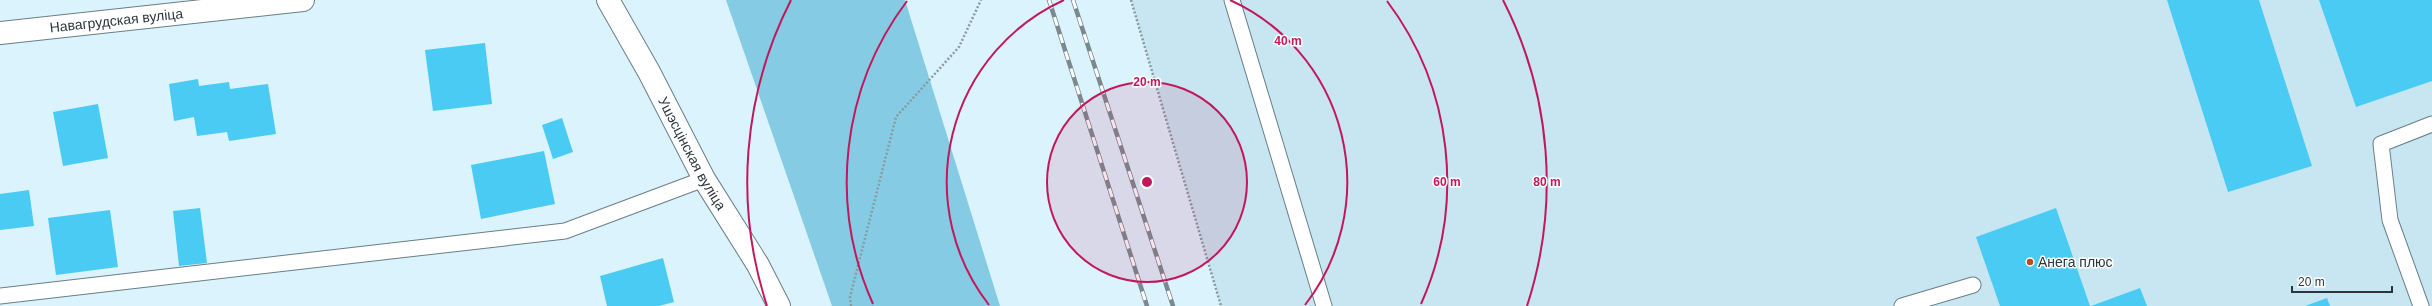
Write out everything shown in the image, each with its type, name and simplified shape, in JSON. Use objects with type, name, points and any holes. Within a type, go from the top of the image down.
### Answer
[{"type":"street","name":"Навагрудская вуліца","points":[[0,33],[302,0]]},
{"type":"street","name":"Ушэсцінская вуліца","points":[[608,0],[649,72],[704,179],[758,265],[779,306]]},
{"type":"lane","points":[[1232,0],[1324,306]]},
{"type":"lane","points":[[2421,306],[2390,220],[2381,144],[2432,124]]},
{"type":"lane","points":[[0,296],[565,231],[704,179]]},
{"type":"lane","points":[[1902,306],[1973,286]]},
{"type":"path","points":[[851,306],[850,297],[896,117],[959,47],[981,0]]},
{"type":"path","points":[[1131,0],[1221,306]]},
{"type":"shaded area","points":[[726,0],[905,0],[1000,306],[832,306]]},
{"type":"shaded area","points":[[1131,0],[2432,0],[2432,306],[1221,306]]},
{"type":"building","points":[[2167,0],[2259,0],[2312,166],[2228,192]]},
{"type":"building","points":[[2319,0],[2432,0],[2432,81],[2356,107]]},
{"type":"building","points":[[485,43],[492,104],[433,111],[425,50]]},
{"type":"building","points":[[198,79],[199,86],[229,82],[230,89],[268,84],[276,134],[229,141],[227,132],[197,136],[194,117],[174,121],[169,84]]},
{"type":"building","points":[[98,104],[108,158],[63,166],[53,112]]},
{"type":"building","points":[[562,118],[573,152],[553,159],[542,125]]},
{"type":"building","points":[[544,151],[555,204],[481,219],[471,165]]},
{"type":"building","points":[[29,190],[34,226],[0,230],[0,194]]},
{"type":"building","points":[[200,208],[207,263],[179,266],[173,211]]},
{"type":"building","name":"Анега плюс","points":[[2056,208],[2090,306],[2000,306],[1976,237]]},
{"type":"building","points":[[110,210],[118,267],[56,275],[48,218]]},
{"type":"building","points":[[663,258],[674,302],[659,306],[607,306],[600,276]]},
{"type":"building","points":[[2140,288],[2147,306],[2091,306]]},
{"type":"building","points":[[2327,298],[2330,306],[2305,306]]},
{"type":"railway","points":[[1049,0],[1147,306]]},
{"type":"railway","points":[[1073,0],[1173,306]]},
{"type":"place","name":"Анега плюс","points":[[2030,262]]}]
